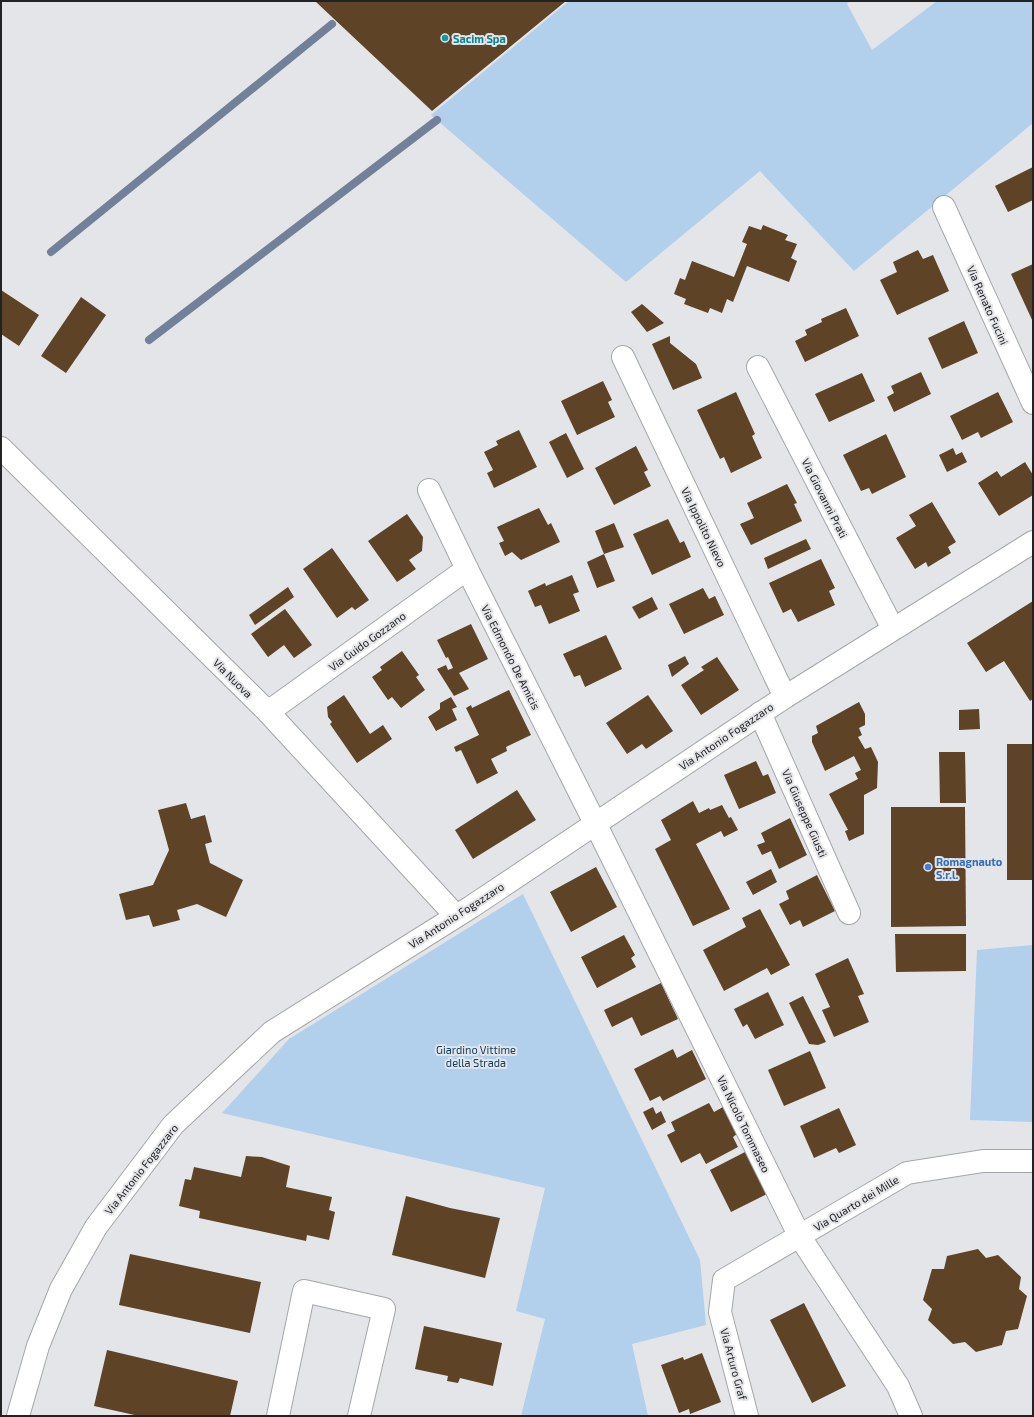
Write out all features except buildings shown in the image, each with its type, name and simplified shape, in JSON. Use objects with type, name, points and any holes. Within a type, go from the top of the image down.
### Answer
[{"type":"street","name":"Via Renato Fucini","points":[[944,207],[1033,403]]},
{"type":"street","name":"Via Ippolito Nievo","points":[[622,357],[785,697]]},
{"type":"street","name":"Via Giovanni Prati","points":[[758,367],[892,629]]},
{"type":"street","name":"Via Nuova","points":[[1,448],[268,712],[456,916]]},
{"type":"street","name":"Via Edmondo De Amicis","points":[[429,490],[467,569],[595,823]]},
{"type":"street","name":"Via Antonio Fogazzaro","points":[[18,1416],[38,1346],[61,1289],[96,1227],[173,1125],[272,1032],[456,916],[760,713],[1033,542]]},
{"type":"street","name":"Via Guido Gozzano","points":[[268,712],[467,569]]},
{"type":"street","name":"Via Giuseppe Giusti","points":[[760,713],[849,912]]},
{"type":"street","name":"Via Nicolò Tommaseo","points":[[595,823],[800,1237],[898,1386],[911,1416]]},
{"type":"street","name":"Via Quarto dei Mille","points":[[720,1312],[724,1280],[800,1237],[907,1173],[983,1160],[1033,1161]]},
{"type":"street","points":[[278,1416],[304,1291],[384,1310],[359,1416]]},
{"type":"street","name":"Via Arturo Graf","points":[[720,1312],[747,1416]]},
{"type":"green space","points":[[569,1],[850,1],[847,4],[872,50],[937,1],[1033,1],[1033,123],[854,271],[760,171],[626,282],[431,115]]},
{"type":"green space","name":"Giardino Vittime della Strada","points":[[523,894],[700,1260],[706,1325],[632,1344],[648,1416],[521,1416],[545,1319],[516,1311],[545,1188],[222,1113],[289,1039]]},
{"type":"green space","points":[[1033,945],[1033,1122],[970,1120],[977,950]]},
{"type":"waterway","points":[[51,252],[332,24]]},
{"type":"waterway","points":[[149,340],[437,120]]},
{"type":"place","name":"Sacim Spa","points":[[445,38]]},
{"type":"place","name":"Romagnauto S.r.l.","points":[[928,867]]}]
